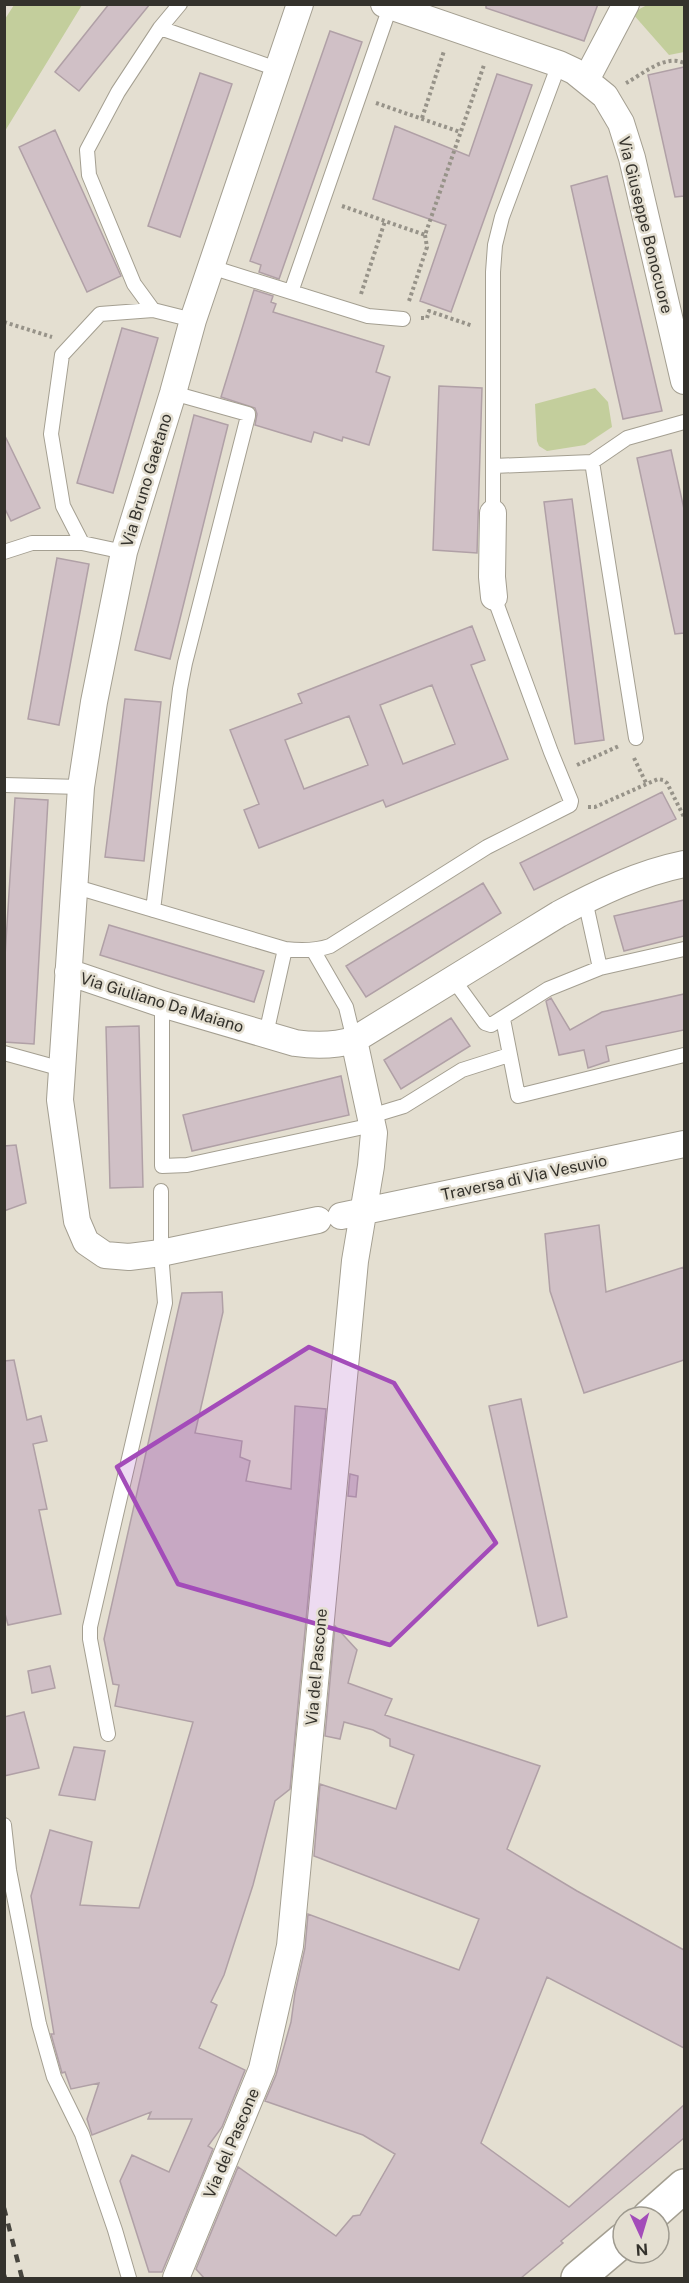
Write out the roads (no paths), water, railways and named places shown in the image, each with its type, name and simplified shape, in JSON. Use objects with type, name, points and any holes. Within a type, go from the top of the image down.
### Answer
[{"type":"main road","points":[[663,2205],[684,2186]]},
{"type":"main road","points":[[671,2224],[684,2213]]},
{"type":"main road","points":[[578,2278],[611,2250]]},
{"type":"main road","points":[[608,2278],[624,2265]]},
{"type":"street","name":"Via Bruno Gaetano","points":[[68,972],[81,787],[94,702],[124,552],[193,320],[300,4]]},
{"type":"street","points":[[595,88],[626,4]]},
{"type":"street","name":"Via Giuseppe Bonocuore","points":[[386,5],[559,64],[595,88],[621,123],[632,158],[684,381]]},
{"type":"street","points":[[493,513],[494,597]]},
{"type":"street","name":"Via Giuliano Da Maiano","points":[[341,1216],[161,1253],[115,1257],[105,1255],[86,1242],[75,1210],[61,1113],[68,972],[162,1004],[266,1034],[313,1046],[332,1045],[354,1040],[585,900],[627,881],[684,864]]},
{"type":"street","name":"Via del Pascone","points":[[176,2278],[262,2069],[290,1946],[353,1273],[341,1216],[374,1149],[372,1120],[354,1040]]},
{"type":"street","name":"Traversa di Via Vesuvio","points":[[341,1216],[684,1144]]},
{"type":"lane","points":[[153,310],[134,284],[101,206],[89,176],[87,150],[118,92],[160,28],[180,4]]},
{"type":"lane","points":[[291,292],[359,97],[386,5]]},
{"type":"lane","points":[[160,28],[277,69]]},
{"type":"lane","points":[[493,513],[494,258],[502,217],[559,64]]},
{"type":"lane","points":[[211,267],[355,312],[381,318],[403,319]]},
{"type":"lane","points":[[82,543],[63,506],[51,434],[62,355],[100,314],[153,310],[193,320]]},
{"type":"lane","points":[[153,910],[180,689],[248,416],[248,414],[173,393]]},
{"type":"lane","points":[[494,466],[592,462],[627,438],[684,422]]},
{"type":"lane","points":[[592,462],[631,741]]},
{"type":"lane","points":[[4,552],[32,543],[82,543],[124,552]]},
{"type":"lane","points":[[73,886],[285,949],[313,950],[330,946],[487,847],[572,803],[494,597]]},
{"type":"lane","points":[[4,785],[81,787]]},
{"type":"lane","points":[[585,900],[600,968]]},
{"type":"lane","points":[[266,1034],[285,949]]},
{"type":"lane","points":[[453,979],[486,1024],[491,1025],[541,993],[600,968],[684,949]]},
{"type":"lane","points":[[313,950],[346,1007],[354,1040]]},
{"type":"lane","points":[[162,1004],[162,1166],[187,1165],[372,1120],[404,1106],[455,1073],[509,1055]]},
{"type":"lane","points":[[503,1019],[518,1096],[684,1056]]},
{"type":"lane","points":[[4,1053],[62,1069]]},
{"type":"lane","points":[[108,1734],[90,1639],[90,1627],[165,1303],[161,1253],[161,1191]]},
{"type":"lane","points":[[4,1825],[9,1870],[39,2024],[54,2077],[82,2134],[129,2278]]},
{"type":"railway","points":[[4,2208],[22,2278]]}]
